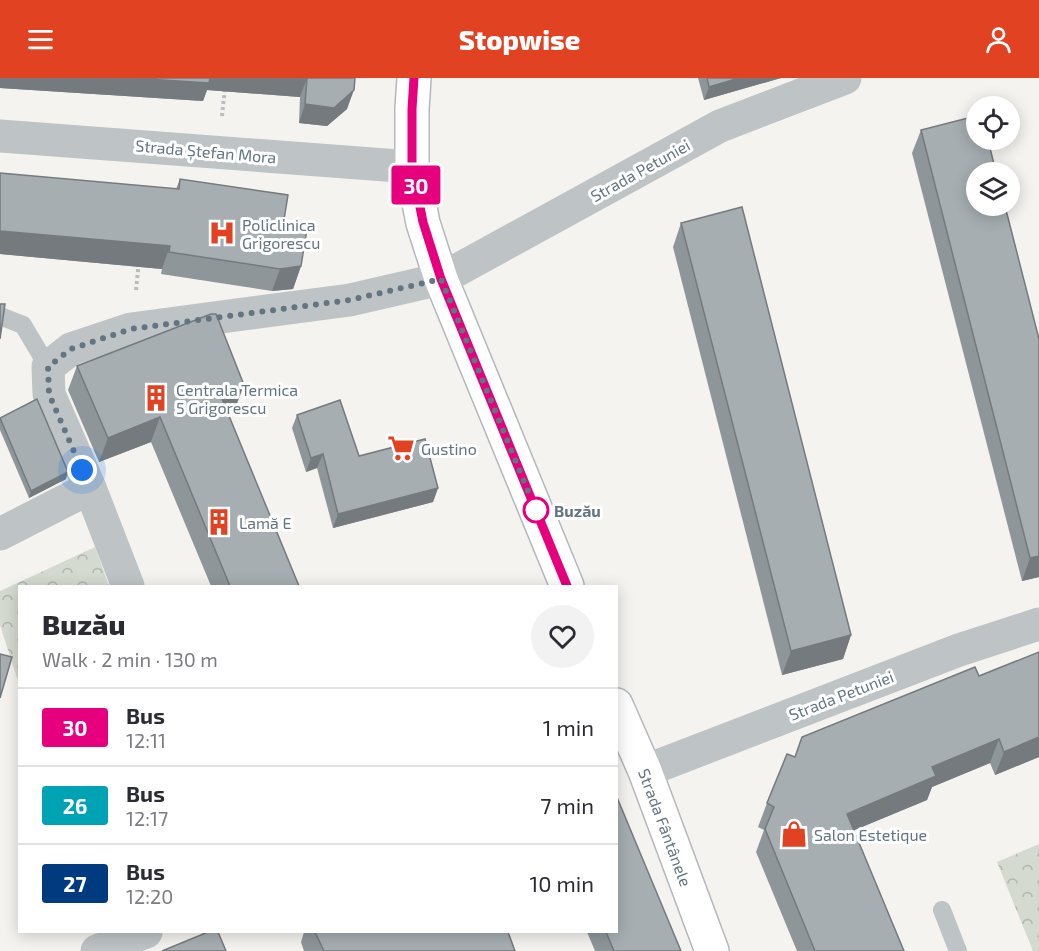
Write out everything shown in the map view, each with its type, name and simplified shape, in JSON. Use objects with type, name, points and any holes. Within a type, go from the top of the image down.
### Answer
[{"type":"main road","points":[[414,78],[412,167],[423,222],[441,279],[567,585]]},
{"type":"main road","name":"Strada Fântânele","points":[[618,710],[645,771],[712,951]]},
{"type":"street","name":"Strada Petuniei","points":[[48,367],[71,349],[131,329],[350,300],[441,279],[720,126],[845,78]]},
{"type":"street","name":"Strada Ștefan Mora","points":[[0,136],[412,167]]},
{"type":"street","points":[[48,367],[49,394],[90,488],[128,585]]},
{"type":"street","points":[[0,534],[90,488]]},
{"type":"street","name":"Strada Petuniei","points":[[645,771],[959,650],[1039,624]]},
{"type":"street","points":[[97,951],[143,933]]},
{"type":"lane","points":[[0,316],[23,325],[48,367]]},
{"type":"lane","points":[[942,910],[958,951]]},
{"type":"path","points":[[131,329],[139,261]]},
{"type":"green space","points":[[95,547],[109,585],[18,585],[18,681],[0,625],[0,591]]},
{"type":"green space","points":[[1039,844],[1039,951],[1033,951],[997,862]]},
{"type":"building","points":[[132,78],[210,78],[209,83]]},
{"type":"building","points":[[307,78],[355,78],[354,90],[334,108],[305,104]]},
{"type":"building","points":[[707,78],[739,78],[709,87]]},
{"type":"building","points":[[966,119],[966,150],[990,150],[994,162],[966,162],[966,216],[1008,216],[1039,339],[1039,556],[1030,558],[921,130]]},
{"type":"building","points":[[0,173],[179,189],[180,179],[288,195],[283,226],[307,229],[301,266],[280,269],[169,252],[170,246],[0,231]]},
{"type":"building","points":[[742,207],[851,635],[791,651],[681,223]]},
{"type":"building","points":[[0,304],[5,304],[0,339]]},
{"type":"building","points":[[216,314],[244,385],[220,394],[299,585],[230,585],[160,417],[108,438],[77,366]]},
{"type":"building","points":[[37,399],[68,472],[31,491],[0,418]]},
{"type":"building","points":[[340,400],[359,456],[425,439],[438,488],[338,514],[323,454],[311,458],[297,415]]},
{"type":"building","points":[[1039,652],[1039,737],[1004,752],[999,739],[932,767],[936,776],[847,814],[904,951],[815,951],[765,829],[774,807],[767,803],[787,754],[795,757],[802,737],[975,667],[979,676]]},
{"type":"building","points":[[0,654],[12,657],[0,698]]},
{"type":"building","points":[[618,800],[681,951],[614,951],[606,933],[618,933]]},
{"type":"building","points":[[206,933],[218,933],[226,951],[162,951]]},
{"type":"building","points":[[315,933],[508,933],[515,951],[324,951]]},
{"type":"bus line","name":"30","points":[[414,78],[412,167],[423,222],[441,279],[567,585]]},
{"type":"place","name":"Policlinica Grigorescu","points":[[222,233]]},
{"type":"place","name":"Centrala Termica 5 Grigorescu","points":[[156,398]]},
{"type":"place","name":"Gustino","points":[[401,448]]},
{"type":"place","name":"Buzău","points":[[536,510]]},
{"type":"place","name":"Lamă E","points":[[219,522]]},
{"type":"place","name":"Salon Estetique","points":[[794,834]]},
{"type":"route","points":[[82,470],[49,394],[48,367],[71,349],[131,329],[350,300],[441,279],[537,513],[536,510]]}]
